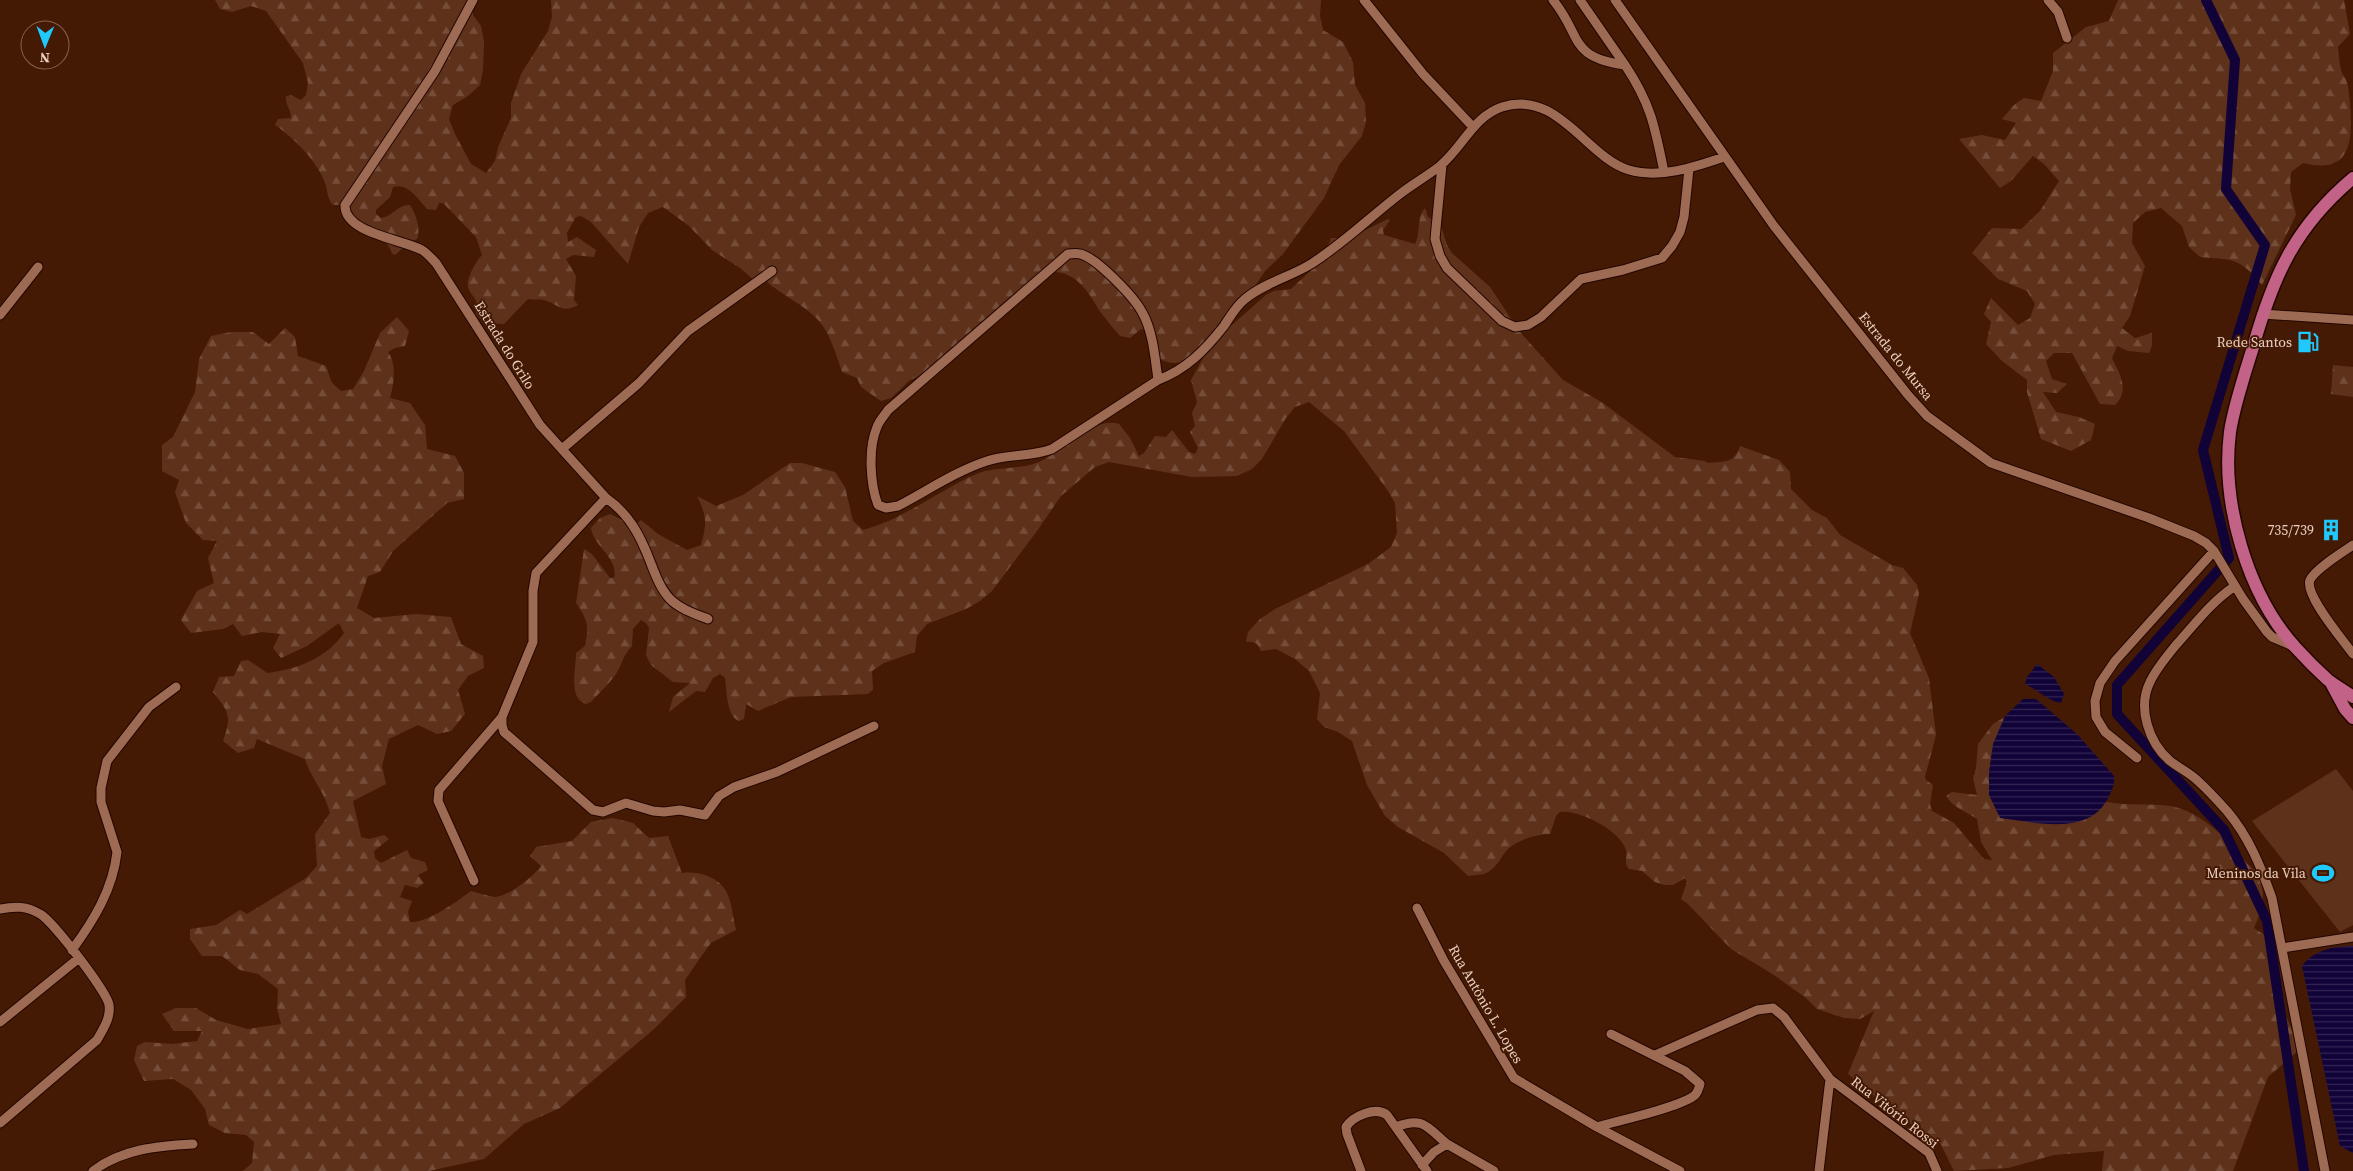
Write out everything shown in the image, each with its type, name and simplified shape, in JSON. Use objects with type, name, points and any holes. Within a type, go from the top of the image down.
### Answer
[{"type":"main road","points":[[2353,178],[2333,195],[2312,218],[2295,242],[2280,269],[2262,314],[2230,431],[2229,492],[2233,517],[2251,572],[2272,615],[2294,647],[2329,681],[2353,697]]},
{"type":"main road","points":[[2329,681],[2353,718]]},
{"type":"street","name":"Estrada do Grilo","points":[[473,0],[435,71],[345,205],[347,218],[361,227],[424,251],[436,263],[540,425],[606,498],[633,522],[657,580],[670,599],[708,619]]},
{"type":"street","points":[[1364,0],[1423,74],[1473,127]]},
{"type":"street","points":[[1553,0],[1561,10],[1580,46],[1592,57],[1602,62],[1625,65]]},
{"type":"street","points":[[1580,0],[1641,90],[1653,117],[1664,172]]},
{"type":"street","name":"Estrada do Mursa","points":[[1615,0],[1774,226],[1908,395],[1927,416],[1991,463],[2194,536],[2214,551],[2235,586],[2267,632],[2272,637],[2294,647]]},
{"type":"street","points":[[2048,0],[2058,12],[2067,38]]},
{"type":"street","points":[[1158,380],[1150,334],[1142,312],[1124,289],[1094,261],[1081,254],[1068,254],[888,410],[877,426],[874,438],[871,476],[872,491],[878,505],[886,508],[898,506],[968,468],[989,460],[1036,454],[1052,449],[1158,380],[1178,372],[1199,355],[1244,300],[1316,260],[1349,237],[1400,194],[1442,164],[1473,127],[1501,107],[1526,105],[1561,118],[1615,163],[1629,170],[1664,172],[1689,169],[1724,157]]},
{"type":"street","points":[[1442,164],[1435,239],[1440,256],[1447,268],[1502,321],[1515,327],[1528,325],[1541,317],[1581,279],[1623,270],[1662,258],[1680,232],[1684,217],[1689,169]]},
{"type":"street","points":[[0,315],[38,267]]},
{"type":"street","points":[[562,449],[639,383],[688,331],[772,271]]},
{"type":"street","points":[[2262,314],[2353,320]]},
{"type":"street","points":[[474,881],[438,802],[437,795],[439,790],[502,717],[533,642],[532,591],[536,573],[606,498]]},
{"type":"street","points":[[2353,545],[2310,579],[2310,585],[2316,603],[2353,654]]},
{"type":"street","points":[[2137,758],[2105,732],[2096,717],[2095,701],[2100,683],[2114,661],[2214,551]]},
{"type":"street","points":[[2235,586],[2217,598],[2206,610],[2168,655],[2150,681],[2145,700],[2146,721],[2158,747],[2170,760],[2198,780],[2228,813],[2244,834],[2260,866],[2272,898],[2324,1171]]},
{"type":"street","points":[[72,950],[104,900],[116,860],[117,852],[101,802],[100,788],[107,761],[149,707],[176,687]]},
{"type":"street","points":[[502,717],[504,732],[593,810],[603,812],[626,803],[652,811],[680,810],[705,816],[719,796],[734,787],[777,772],[874,726]]},
{"type":"street","points":[[0,909],[16,906],[29,908],[42,915],[79,958],[109,1002],[110,1012],[107,1023],[97,1040],[0,1123]]},
{"type":"street","name":"Rua Antônio L. Lopes","points":[[1417,908],[1444,961],[1514,1078],[1597,1127],[1680,1171]]},
{"type":"street","points":[[2282,948],[2353,938]]},
{"type":"street","points":[[0,1022],[79,958]]},
{"type":"street","name":"Rua Vitório Rossi","points":[[1654,1055],[1756,1010],[1773,1008],[1784,1017],[1830,1079],[1929,1153],[1937,1171]]},
{"type":"street","points":[[1597,1127],[1687,1099],[1695,1095],[1699,1090],[1700,1084],[1696,1079],[1654,1055],[1611,1034]]},
{"type":"street","points":[[1819,1171],[1830,1079]]},
{"type":"street","points":[[1361,1171],[1347,1134],[1349,1123],[1376,1111],[1387,1115],[1424,1168],[1434,1152],[1447,1144]]},
{"type":"street","points":[[1396,1127],[1415,1121],[1421,1123],[1447,1144],[1494,1171]]},
{"type":"street","points":[[93,1171],[122,1155],[144,1149],[193,1144]]},
{"type":"green space","points":[[215,0],[473,0],[473,15],[481,26],[484,41],[483,70],[480,85],[468,96],[453,105],[449,119],[471,164],[486,173],[495,161],[498,147],[511,118],[511,103],[521,74],[548,31],[552,17],[551,0],[1321,0],[1320,16],[1323,30],[1343,42],[1353,62],[1355,85],[1365,103],[1366,122],[1362,136],[1339,165],[1324,198],[1283,254],[1265,271],[1225,331],[1266,295],[1274,291],[1291,289],[1323,259],[1331,238],[1349,238],[1388,219],[1390,220],[1383,230],[1384,235],[1415,244],[1420,216],[1425,208],[1428,217],[1440,223],[1447,245],[1452,253],[1490,287],[1520,332],[1563,380],[1603,403],[1675,457],[1708,463],[1728,461],[1735,456],[1740,446],[1779,460],[1790,472],[1791,489],[1812,510],[1827,518],[1840,535],[1892,565],[1903,568],[1917,585],[1919,594],[1910,633],[1929,678],[1936,735],[1925,777],[1933,785],[1930,804],[1932,811],[1954,823],[1984,859],[1992,860],[1981,842],[1977,819],[1956,806],[1946,796],[1952,792],[1977,795],[1973,778],[1976,769],[1978,744],[1993,724],[2005,717],[2107,802],[2163,805],[2182,809],[2204,821],[2223,836],[2257,873],[2261,883],[2263,889],[2262,903],[2254,928],[2266,936],[2271,945],[2284,1012],[2301,1048],[2268,1077],[2233,1171],[2102,1171],[2104,1151],[2054,1155],[2008,1168],[1954,1171],[1940,1143],[1893,1112],[1848,1074],[1874,1011],[1860,1019],[1844,1018],[1817,1009],[1806,998],[1774,975],[1731,949],[1681,899],[1687,882],[1685,878],[1673,885],[1664,885],[1655,882],[1642,871],[1629,869],[1626,865],[1626,850],[1623,843],[1608,829],[1578,814],[1560,812],[1556,816],[1550,834],[1533,836],[1521,841],[1510,847],[1488,872],[1468,876],[1444,853],[1398,827],[1385,816],[1367,785],[1352,741],[1338,732],[1324,727],[1317,719],[1320,693],[1309,671],[1295,659],[1276,649],[1261,651],[1255,643],[1246,642],[1248,632],[1260,619],[1275,609],[1368,564],[1391,547],[1397,533],[1395,503],[1388,491],[1344,431],[1309,402],[1295,407],[1286,418],[1262,459],[1252,469],[1237,476],[1192,477],[1109,462],[1095,467],[1061,496],[992,591],[966,609],[927,624],[917,636],[915,652],[884,663],[872,671],[873,689],[868,694],[791,697],[758,711],[746,704],[744,719],[739,721],[729,708],[725,678],[720,674],[713,678],[705,692],[696,691],[669,712],[673,697],[690,683],[673,682],[651,665],[646,655],[649,628],[641,620],[633,629],[632,646],[626,653],[616,674],[591,702],[586,704],[580,701],[574,683],[576,653],[585,646],[587,633],[585,619],[576,603],[584,549],[592,554],[610,578],[614,578],[615,571],[613,564],[596,541],[591,528],[600,518],[610,514],[635,526],[641,520],[658,534],[687,550],[701,545],[704,531],[703,509],[697,496],[716,506],[743,495],[790,463],[802,463],[835,472],[845,487],[853,521],[863,530],[893,519],[979,473],[1039,462],[1078,436],[1099,425],[1119,424],[1130,438],[1139,456],[1144,453],[1155,436],[1166,437],[1172,430],[1189,452],[1195,454],[1198,448],[1190,432],[1195,426],[1192,413],[1197,402],[1191,380],[1207,351],[1178,363],[1159,359],[1145,330],[1141,329],[1130,338],[1120,336],[1077,280],[1062,273],[1053,272],[931,371],[910,380],[891,398],[881,401],[861,387],[857,378],[842,372],[827,332],[813,315],[765,280],[755,281],[740,268],[712,250],[689,226],[663,207],[648,213],[639,227],[628,264],[591,222],[581,216],[576,217],[567,233],[568,242],[577,237],[596,250],[594,257],[573,255],[566,259],[576,276],[574,300],[578,305],[568,309],[544,300],[528,299],[504,324],[480,319],[476,313],[476,301],[468,287],[468,279],[482,255],[476,237],[443,203],[439,203],[436,210],[427,209],[408,190],[398,186],[393,187],[390,197],[376,210],[376,214],[381,218],[385,217],[402,206],[410,205],[418,226],[417,239],[408,243],[395,255],[385,241],[353,219],[339,205],[333,205],[322,175],[317,167],[297,143],[275,125],[278,119],[291,118],[286,96],[291,95],[301,100],[306,95],[308,83],[303,63],[266,11],[251,6],[232,12],[220,9]]},
{"type":"green space","points":[[2118,0],[2344,0],[2350,34],[2338,47],[2339,62],[2348,89],[2351,131],[2346,152],[2340,160],[2331,164],[2319,165],[2303,163],[2291,172],[2290,189],[2296,215],[2262,285],[2247,269],[2235,262],[2200,257],[2189,247],[2182,226],[2161,208],[2145,212],[2133,223],[2132,243],[2145,266],[2130,316],[2122,328],[2135,338],[2152,333],[2152,346],[2149,353],[2128,351],[2117,346],[2112,358],[2123,388],[2120,399],[2115,405],[2100,404],[2072,353],[2054,353],[2046,361],[2052,379],[2067,384],[2057,393],[2043,392],[2056,412],[2079,417],[2095,424],[2091,440],[2071,451],[2041,439],[2027,392],[2027,380],[2002,361],[1986,344],[1991,322],[1984,314],[1991,298],[2018,325],[2030,318],[2035,304],[2027,291],[1998,279],[1972,253],[1992,228],[2021,229],[2040,211],[2059,181],[2044,164],[2033,156],[2011,181],[2000,188],[1959,139],[1982,135],[2005,140],[2016,123],[2002,119],[2014,105],[2024,98],[2041,101],[2053,71],[2053,53],[2086,27],[2109,21]]},
{"type":"green space","points":[[397,317],[409,331],[405,346],[388,352],[394,368],[390,398],[410,403],[425,425],[427,449],[455,456],[464,473],[464,499],[447,503],[393,551],[380,572],[368,576],[357,608],[374,618],[416,614],[451,617],[461,644],[483,656],[484,668],[468,676],[458,690],[465,714],[451,731],[437,734],[418,725],[389,739],[382,766],[386,784],[353,801],[361,837],[369,839],[384,835],[389,839],[374,851],[375,858],[381,863],[407,850],[411,858],[425,862],[428,870],[418,875],[424,883],[417,888],[405,885],[400,897],[412,901],[408,912],[410,922],[433,916],[471,891],[495,897],[507,894],[527,880],[541,866],[530,856],[536,847],[572,841],[591,822],[613,818],[633,823],[649,838],[668,836],[682,873],[701,874],[712,878],[726,891],[736,930],[711,943],[685,980],[686,997],[653,1030],[560,1108],[524,1124],[484,1159],[429,1171],[243,1171],[252,1163],[254,1142],[246,1135],[225,1133],[209,1125],[205,1109],[191,1090],[173,1079],[144,1081],[134,1060],[137,1046],[145,1042],[172,1044],[197,1041],[202,1031],[174,1031],[162,1014],[176,1008],[196,1008],[216,1020],[248,1029],[281,1024],[277,1008],[278,989],[258,974],[240,970],[222,956],[202,956],[190,939],[190,929],[216,925],[240,910],[247,914],[306,878],[317,866],[315,834],[330,813],[305,759],[257,739],[254,748],[238,753],[223,741],[228,720],[226,710],[213,692],[219,677],[234,676],[241,661],[248,660],[267,673],[289,669],[319,656],[337,642],[344,633],[339,623],[307,646],[281,658],[273,648],[280,634],[262,632],[242,636],[233,624],[223,629],[191,633],[181,620],[197,591],[214,583],[208,558],[217,541],[203,540],[186,523],[175,492],[179,480],[162,471],[162,445],[173,437],[195,392],[199,359],[211,336],[231,332],[253,332],[269,344],[285,328],[295,337],[298,356],[326,366],[332,383],[341,391],[353,389],[364,371],[380,333]]},
{"type":"green space","points":[[2333,365],[2353,367],[2353,397],[2331,394]]},
{"type":"green space","name":"Meninos da Vila","points":[[2336,769],[2353,791],[2353,925],[2340,932],[2252,821]]},
{"type":"shaded area","points":[[2037,664],[2054,677],[2064,694],[2061,703],[2052,700],[2025,684],[2027,677]]},
{"type":"shaded area","points":[[2023,699],[2036,699],[2077,734],[2114,776],[2114,785],[2108,798],[2099,810],[2088,818],[2075,823],[2045,824],[2000,818],[1989,795],[1989,772],[1993,744],[2005,716]]},
{"type":"shaded area","points":[[2353,946],[2353,1153],[2340,1146],[2302,966],[2312,956],[2325,950]]},
{"type":"waterway","points":[[2206,0],[2235,60],[2226,189],[2265,245],[2203,450],[2229,558],[2117,685],[2117,714],[2224,830],[2267,921],[2304,1171]]},
{"type":"place","name":"Rede Santos","points":[[2308,342]]},
{"type":"place","name":"735/739","points":[[2331,530]]},
{"type":"place","name":"Meninos da Vila","points":[[2323,873]]}]
